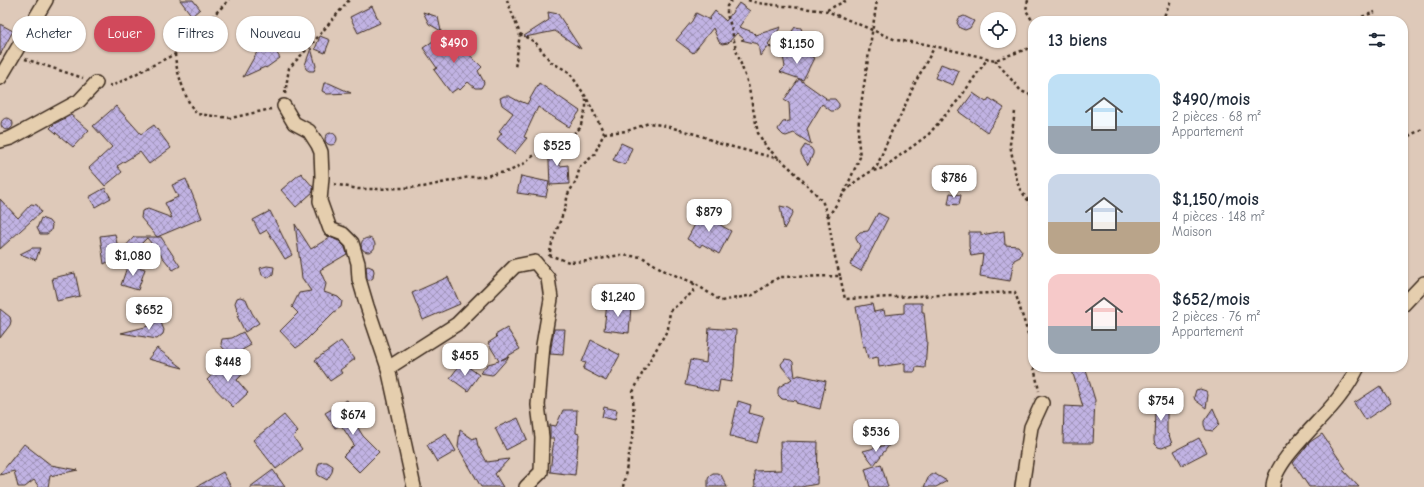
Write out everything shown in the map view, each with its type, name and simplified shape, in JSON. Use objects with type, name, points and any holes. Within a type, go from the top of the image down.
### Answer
[{"type":"street","points":[[0,78],[46,0]]},
{"type":"street","points":[[0,141],[11,138],[79,101],[96,82]]},
{"type":"street","points":[[284,106],[294,123],[309,131],[318,144],[321,152],[322,182],[320,201],[330,229],[343,234],[352,243],[358,264],[359,279],[388,368],[414,487]]},
{"type":"street","points":[[388,368],[457,324],[515,266],[535,262],[548,278],[551,299],[544,344],[538,405],[542,437],[541,472],[526,487]]},
{"type":"street","points":[[1408,300],[1424,283]]},
{"type":"street","points":[[1273,487],[1273,480],[1281,465],[1340,396],[1355,372]]},
{"type":"street","points":[[1022,487],[1030,427],[1042,403]]},
{"type":"path","points":[[13,55],[112,86],[175,54],[229,0]]},
{"type":"path","points":[[175,54],[176,68],[185,96],[191,108],[197,114],[231,118],[284,106],[289,68],[311,45],[349,0]]},
{"type":"path","points":[[507,0],[520,34],[515,68]]},
{"type":"path","points":[[732,0],[727,6],[727,15],[736,50],[748,84],[758,133],[767,148],[789,167],[823,203],[828,218],[834,253],[845,299],[1015,292],[1028,334]]},
{"type":"path","points":[[748,0],[757,3],[827,10],[896,40],[935,46],[995,60],[1021,90],[1028,94]]},
{"type":"path","points":[[827,10],[847,0]]},
{"type":"path","points":[[828,218],[844,193],[860,157],[858,138],[859,118],[877,0]]},
{"type":"path","points":[[1028,0],[1026,10],[1030,16]]},
{"type":"path","points":[[1164,16],[1171,0]]},
{"type":"path","points":[[1364,16],[1375,12]]},
{"type":"path","points":[[520,34],[535,42],[550,62],[569,72],[586,97],[604,134]]},
{"type":"path","points":[[844,193],[856,181],[877,166],[920,72],[935,46]]},
{"type":"path","points":[[995,60],[1028,49]]},
{"type":"path","points":[[870,172],[883,168],[928,135],[960,98],[988,58]]},
{"type":"path","points":[[322,182],[358,189],[422,187],[469,177],[480,177],[510,171],[525,163],[533,156],[566,140],[580,128],[586,108],[586,97]]},
{"type":"path","points":[[1015,112],[1010,144],[1019,188],[1028,200]]},
{"type":"path","points":[[604,134],[627,131],[648,123],[666,126],[702,136],[717,143],[779,159]]},
{"type":"path","points":[[1408,136],[1424,128]]},
{"type":"path","points":[[548,278],[549,255],[565,208],[568,194],[576,181],[580,167],[594,155],[604,134]]},
{"type":"path","points":[[549,255],[569,262],[590,261],[620,255],[642,257],[665,271],[694,283],[720,301],[753,295],[779,277],[840,276]]},
{"type":"path","points":[[623,487],[634,428],[634,392],[643,372],[668,329],[670,311],[693,292],[694,283]]},
{"type":"path","points":[[1035,372],[1042,403]]},
{"type":"building","points":[[180,0],[193,0],[200,9],[192,16]]},
{"type":"building","points":[[739,3],[750,11],[739,27],[753,32],[756,35],[781,27],[768,44],[772,48],[767,47],[760,56],[758,44],[741,40],[744,39],[737,33],[728,43],[722,44],[719,42],[713,28],[693,53],[676,40],[692,21],[696,13],[710,20],[709,19],[715,11],[726,21]]},
{"type":"building","points":[[372,6],[380,23],[358,33],[350,17]]},
{"type":"building","points":[[423,12],[438,17],[441,31],[429,24]]},
{"type":"building","points":[[548,12],[558,14],[581,49],[555,31],[524,36],[549,20]]},
{"type":"building","points":[[964,16],[974,21],[970,28],[965,30],[960,28],[957,23],[959,18]]},
{"type":"building","points":[[0,24],[12,30],[12,33],[0,55]]},
{"type":"building","points":[[795,27],[801,28],[803,34],[802,37],[796,41],[790,34]]},
{"type":"building","points":[[446,32],[482,67],[478,71],[484,83],[481,88],[475,88],[468,82],[460,90],[458,88],[451,93],[434,70],[437,68],[423,48]]},
{"type":"building","points":[[320,36],[330,40],[325,53],[315,49]]},
{"type":"building","points":[[257,52],[276,52],[280,58],[266,68],[265,67],[243,77]]},
{"type":"building","points":[[310,52],[312,52],[316,66],[314,71],[309,71],[306,69],[305,65]]},
{"type":"building","points":[[802,52],[814,58],[803,80],[780,72],[785,67],[783,56]]},
{"type":"building","points":[[941,64],[959,71],[953,85],[935,78]]},
{"type":"building","points":[[799,79],[826,98],[825,99],[835,99],[839,104],[839,107],[834,111],[831,111],[822,104],[807,129],[811,144],[794,133],[786,136],[783,135],[778,129],[783,122],[790,121],[789,103],[784,100]]},
{"type":"building","points":[[324,83],[329,83],[351,93],[327,94],[322,91]]},
{"type":"building","points":[[539,83],[580,111],[569,127],[538,107],[524,137],[527,138],[514,154],[497,139],[502,133],[499,131],[513,113],[502,105],[500,98],[509,96],[527,104]]},
{"type":"building","points":[[973,93],[986,102],[989,98],[1004,108],[987,132],[959,112]]},
{"type":"building","points":[[116,106],[141,134],[154,125],[171,148],[149,164],[140,152],[117,166],[122,172],[105,186],[89,168],[112,147],[93,126]]},
{"type":"building","points":[[71,115],[89,130],[73,147],[50,128],[54,124]]},
{"type":"building","points":[[7,118],[11,120],[13,124],[11,128],[7,130],[3,128],[1,124],[3,120]]},
{"type":"building","points":[[329,133],[333,133],[337,139],[333,145],[329,145],[325,141],[325,137]]},
{"type":"building","points":[[553,138],[560,166],[568,165],[569,184],[550,185],[548,139]]},
{"type":"building","points":[[621,143],[632,148],[625,165],[613,160]]},
{"type":"building","points":[[805,145],[813,151],[808,165],[801,154],[801,151]]},
{"type":"building","points":[[301,173],[313,187],[313,192],[296,207],[281,190]]},
{"type":"building","points":[[521,176],[549,182],[546,197],[517,193]]},
{"type":"building","points":[[186,179],[202,218],[157,237],[141,218],[142,211],[148,209],[172,218],[165,203],[178,197],[172,185]]},
{"type":"building","points":[[105,188],[111,198],[95,207],[89,197]]},
{"type":"building","points":[[950,193],[961,195],[959,205],[948,204]]},
{"type":"building","points":[[0,199],[18,218],[31,204],[37,205],[41,212],[0,249]]},
{"type":"building","points":[[780,206],[789,208],[793,213],[784,229]]},
{"type":"building","points":[[703,210],[717,218],[715,222],[731,231],[719,254],[702,244],[700,247],[687,239]]},
{"type":"building","points":[[270,211],[292,255],[285,259],[267,230],[260,234],[253,220]]},
{"type":"building","points":[[878,213],[888,218],[861,271],[850,265],[860,246],[856,236],[860,232],[868,231]]},
{"type":"building","points":[[41,218],[49,221],[52,225],[51,231],[47,234],[40,234],[37,228]]},
{"type":"building","points":[[295,224],[311,249],[330,237],[339,241],[345,247],[347,254],[320,270],[326,284],[324,292],[338,297],[342,301],[341,307],[296,348],[280,331],[298,313],[292,307],[299,293],[311,291],[302,278]]},
{"type":"building","points":[[1004,231],[1005,245],[1018,246],[1022,251],[1020,257],[1014,260],[1010,281],[980,276],[983,254],[971,256],[969,232],[981,232],[981,235]]},
{"type":"building","points":[[115,234],[119,253],[134,237],[161,237],[180,266],[173,270],[147,238],[138,247],[104,264],[100,236]]},
{"type":"building","points":[[368,238],[373,240],[375,245],[373,250],[368,252],[363,250],[361,245],[363,240]]},
{"type":"building","points":[[32,248],[40,248],[36,260],[20,254]]},
{"type":"building","points":[[128,264],[145,269],[138,290],[121,285]]},
{"type":"building","points":[[267,266],[274,267],[273,274],[268,278],[262,275],[260,268]]},
{"type":"building","points":[[368,266],[373,268],[374,271],[373,278],[370,280],[367,278],[366,267]]},
{"type":"building","points":[[75,273],[80,296],[57,301],[52,278]]},
{"type":"building","points":[[448,277],[460,304],[423,320],[412,293]]},
{"type":"building","points":[[240,297],[246,299],[252,313],[259,323],[245,332],[237,316],[239,315],[235,303],[237,298]]},
{"type":"building","points":[[607,303],[631,306],[629,333],[604,330]]},
{"type":"building","points":[[904,303],[922,303],[922,312],[924,312],[927,341],[925,368],[916,367],[915,372],[905,372],[905,363],[879,367],[878,357],[868,359],[865,346],[863,347],[856,307],[872,304],[874,312],[884,310],[885,315],[904,313]]},
{"type":"building","points":[[0,309],[10,317],[11,321],[10,325],[0,338]]},
{"type":"building","points":[[158,315],[164,330],[163,334],[157,339],[121,333],[153,325]]},
{"type":"building","points":[[507,328],[520,349],[501,360],[509,357],[494,374],[480,373],[488,364],[499,361],[488,343],[497,337],[495,335]]},
{"type":"building","points":[[709,328],[736,330],[734,367],[731,382],[720,380],[718,392],[685,385],[690,360],[706,363]]},
{"type":"building","points":[[554,329],[565,329],[563,355],[550,354]]},
{"type":"building","points":[[243,332],[251,345],[232,356],[222,347],[222,339],[232,338]]},
{"type":"building","points":[[591,340],[620,355],[606,381],[583,369],[586,363],[582,362]]},
{"type":"building","points":[[341,341],[355,359],[340,370],[342,373],[330,381],[315,360]]},
{"type":"building","points":[[157,348],[183,368],[148,359]]},
{"type":"building","points":[[227,359],[243,374],[237,380],[248,393],[233,407],[207,380]]},
{"type":"building","points":[[785,359],[793,362],[795,377],[799,375],[826,381],[820,409],[796,403],[797,401],[782,399],[778,395],[779,387],[792,379],[782,367],[781,364]]},
{"type":"building","points":[[462,362],[479,375],[468,391],[450,378]]},
{"type":"building","points":[[1072,372],[1087,372],[1095,400],[1093,443],[1063,443],[1064,406],[1083,407]]},
{"type":"building","points":[[1380,386],[1391,403],[1365,420],[1354,403]]},
{"type":"building","points":[[1200,389],[1206,391],[1208,395],[1206,408],[1195,400],[1194,397],[1196,390]]},
{"type":"building","points":[[1161,396],[1168,399],[1170,406],[1167,412],[1167,433],[1172,444],[1162,448],[1155,444],[1154,440],[1155,411],[1152,407],[1152,403],[1157,397]]},
{"type":"building","points":[[347,400],[356,415],[352,418],[363,436],[379,452],[359,472],[343,456],[354,445],[341,425],[335,428],[325,413]]},
{"type":"building","points":[[738,401],[751,405],[749,413],[764,417],[757,443],[730,436]]},
{"type":"building","points":[[604,407],[617,410],[615,420],[602,417]]},
{"type":"building","points":[[1213,408],[1219,422],[1218,426],[1213,431],[1206,430],[1204,421]]},
{"type":"building","points":[[563,410],[577,410],[576,433],[579,434],[575,475],[550,472],[554,438],[550,438],[550,425],[556,426]]},
{"type":"building","points":[[284,415],[298,432],[293,437],[302,449],[276,469],[253,440]]},
{"type":"building","points":[[518,418],[527,439],[506,450],[495,428]]},
{"type":"building","points":[[460,430],[473,439],[476,437],[478,446],[487,462],[509,459],[495,474],[503,487],[481,487],[458,447]]},
{"type":"building","points":[[446,434],[456,451],[437,462],[427,445]]},
{"type":"building","points":[[1322,434],[1346,469],[1343,470],[1359,487],[1309,487],[1293,463],[1310,442]]},
{"type":"building","points":[[1199,438],[1207,452],[1182,465],[1174,451]]},
{"type":"building","points":[[780,441],[818,442],[817,484],[801,487],[755,487],[754,471],[781,470]]},
{"type":"building","points":[[24,444],[51,465],[78,470],[50,476],[48,487],[39,487],[34,480],[25,487],[18,487],[14,471],[0,474]]},
{"type":"building","points":[[890,444],[874,465],[863,451]]},
{"type":"building","points":[[327,462],[333,466],[332,472],[327,480],[318,475],[317,471],[319,463]]},
{"type":"building","points":[[881,464],[888,487],[870,487],[865,469]]},
{"type":"building","points":[[273,470],[285,487],[250,487]]},
{"type":"building","points":[[223,472],[231,487],[196,487]]},
{"type":"building","points":[[713,473],[721,475],[727,487],[708,487],[708,479]]},
{"type":"building","points":[[935,474],[947,481],[936,487],[924,487],[929,476]]}]
